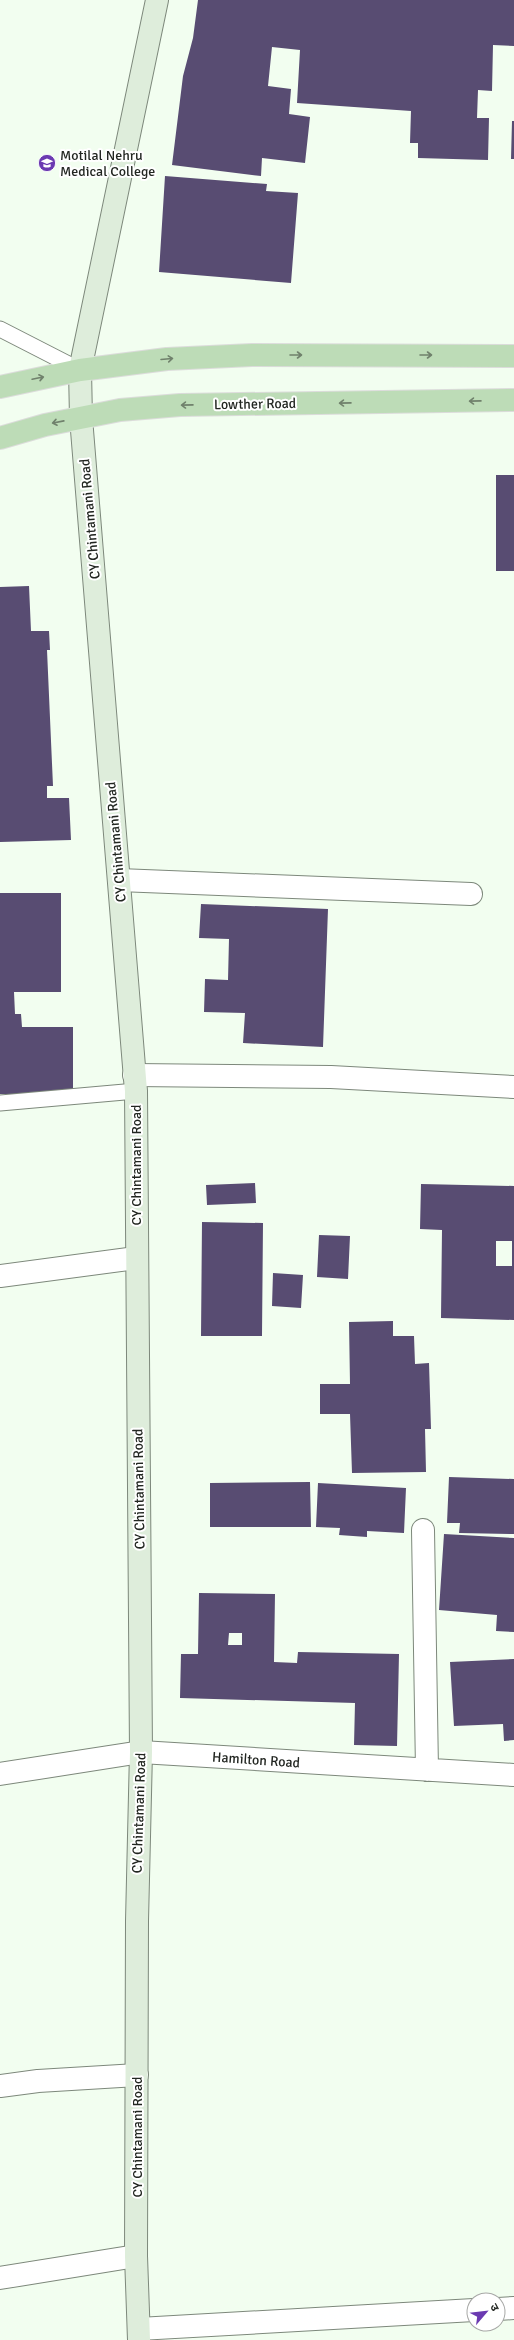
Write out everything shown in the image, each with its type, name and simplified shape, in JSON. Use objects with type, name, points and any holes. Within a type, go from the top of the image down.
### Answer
[{"type":"main road","points":[[0,387],[80,370],[167,359],[252,355],[514,356]]},
{"type":"main road","name":"Lowther Road","points":[[0,438],[45,425],[120,410],[180,405],[514,400]]},
{"type":"street","name":"CY Chintamani Road","points":[[139,2335],[136,2256],[136,1921],[141,1752],[135,1083],[81,418],[80,370],[157,0]]},
{"type":"street","points":[[119,880],[471,894]]},
{"type":"street","points":[[135,1083],[331,1077],[514,1087]]},
{"type":"street","points":[[0,1276],[136,1258]]},
{"type":"street","points":[[423,1530],[427,1770]]},
{"type":"street","name":"Hamilton Road","points":[[0,1774],[141,1752],[514,1776]]},
{"type":"street","points":[[0,2086],[38,2081],[137,2075]]},
{"type":"street","points":[[0,2278],[136,2256]]},
{"type":"street","points":[[139,2335],[466,2311]]},
{"type":"lane","points":[[0,328],[80,370]]},
{"type":"lane","points":[[0,1103],[135,1083]]},
{"type":"building","points":[[198,0],[514,0],[514,46],[493,45],[492,91],[478,90],[477,118],[489,118],[488,160],[418,158],[418,143],[410,143],[411,111],[297,103],[300,50],[272,47],[268,86],[291,89],[289,114],[310,117],[305,163],[262,158],[261,176],[172,165],[183,76],[193,38]]},
{"type":"building","points":[[512,121],[514,121],[514,159],[511,159]]},
{"type":"building","points":[[165,176],[267,184],[266,191],[298,193],[291,283],[159,272]]},
{"type":"building","points":[[496,475],[514,475],[514,571],[496,571]]},
{"type":"building","points":[[29,586],[31,631],[49,631],[50,650],[47,650],[53,786],[47,786],[47,798],[69,798],[71,840],[0,842],[0,587]]},
{"type":"building","points":[[0,893],[61,893],[61,992],[14,992],[15,1014],[21,1014],[22,1027],[73,1027],[73,1094],[0,1094]]},
{"type":"building","points":[[201,904],[328,909],[323,1047],[243,1043],[245,1013],[204,1012],[205,979],[228,980],[229,939],[199,938]]},
{"type":"building","points":[[255,1183],[256,1203],[207,1205],[206,1185]]},
{"type":"building","points":[[421,1184],[514,1186],[514,1320],[441,1318],[442,1230],[420,1229]],"holes":[[[496,1241],[512,1241],[512,1266],[496,1266]]]},
{"type":"building","points":[[202,1222],[263,1223],[262,1336],[201,1336]]},
{"type":"building","points":[[319,1235],[350,1236],[348,1279],[317,1277]]},
{"type":"building","points":[[273,1273],[303,1275],[301,1308],[272,1306]]},
{"type":"building","points":[[393,1321],[393,1336],[414,1336],[415,1364],[429,1363],[431,1429],[425,1429],[426,1472],[352,1473],[350,1414],[320,1414],[320,1384],[350,1384],[349,1322]]},
{"type":"building","points":[[449,1477],[514,1479],[514,1534],[459,1533],[460,1523],[447,1523]]},
{"type":"building","points":[[310,1482],[311,1527],[210,1527],[210,1483]]},
{"type":"building","points":[[318,1483],[406,1488],[404,1533],[367,1531],[367,1537],[339,1535],[340,1528],[316,1527]]},
{"type":"building","points":[[444,1534],[514,1538],[514,1632],[496,1631],[497,1615],[439,1610]]},
{"type":"building","points":[[199,1593],[275,1594],[274,1662],[297,1663],[298,1652],[399,1654],[397,1746],[354,1745],[355,1703],[180,1698],[181,1654],[198,1654]],"holes":[[[229,1633],[242,1633],[242,1645],[228,1645]]]},
{"type":"building","points":[[514,1659],[514,1740],[504,1741],[503,1724],[454,1726],[450,1662]]},
{"type":"place","name":"Motilal Nehru Medical College","points":[[47,163]]}]
